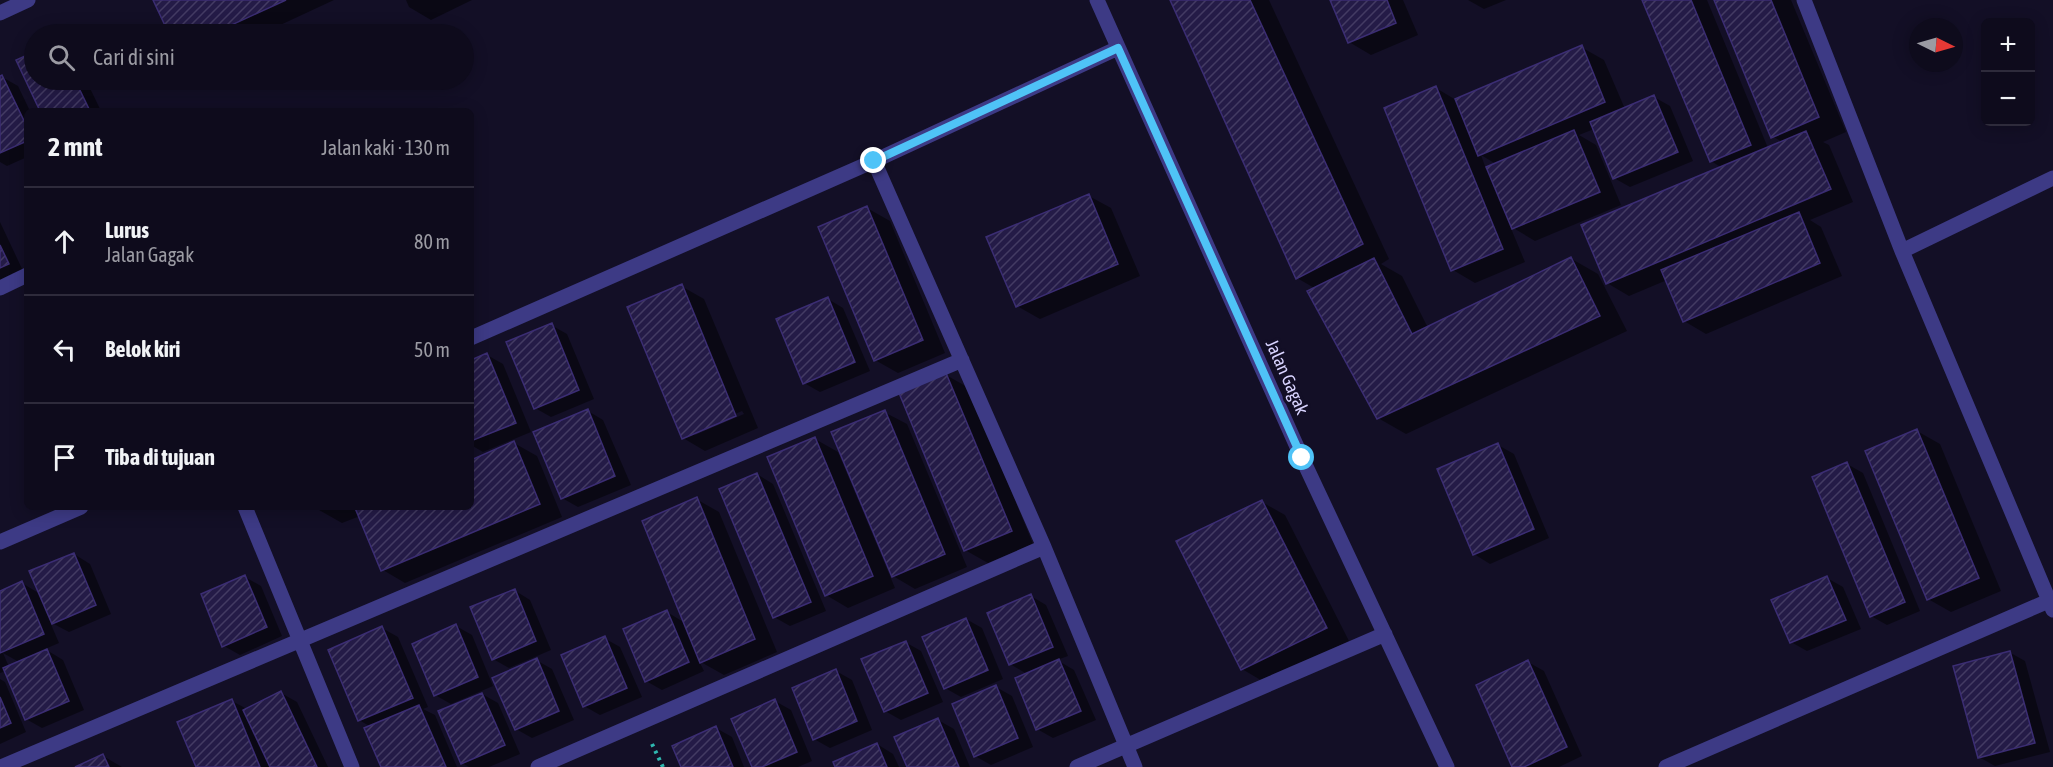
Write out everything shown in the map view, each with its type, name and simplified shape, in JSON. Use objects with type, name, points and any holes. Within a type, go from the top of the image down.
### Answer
[{"type":"street","points":[[0,13],[28,0]]},
{"type":"street","name":"Jalan Gagak","points":[[1097,0],[1302,458],[1447,767]]},
{"type":"street","points":[[1666,767],[2052,603],[1902,251],[1804,0]]},
{"type":"street","points":[[474,337],[874,161],[1118,48]]},
{"type":"street","points":[[874,161],[1044,547],[1135,767]]},
{"type":"street","points":[[1902,251],[2053,178]]},
{"type":"street","points":[[0,288],[24,276]]},
{"type":"street","points":[[1,767],[962,360]]},
{"type":"street","points":[[0,542],[74,510]]},
{"type":"street","points":[[246,510],[352,767]]},
{"type":"street","points":[[538,767],[1044,547]]},
{"type":"street","points":[[1077,767],[1385,634]]},
{"type":"building","points":[[153,0],[286,0],[234,24],[164,24]]},
{"type":"building","points":[[1170,0],[1250,0],[1363,244],[1296,279]]},
{"type":"building","points":[[1330,0],[1387,0],[1396,23],[1348,43]]},
{"type":"building","points":[[1642,0],[1691,0],[1751,145],[1710,162]]},
{"type":"building","points":[[1714,0],[1771,0],[1819,117],[1771,138]]},
{"type":"building","points":[[1582,45],[1605,102],[1478,156],[1455,99]]},
{"type":"building","points":[[24,56],[24,77],[16,60]]},
{"type":"building","points":[[2,75],[24,121],[24,142],[0,153],[0,76]]},
{"type":"building","points":[[1436,86],[1503,249],[1451,271],[1384,108]]},
{"type":"building","points":[[30,90],[80,90],[89,108],[39,108]]},
{"type":"building","points":[[1654,95],[1678,152],[1613,179],[1590,122]]},
{"type":"building","points":[[1574,130],[1600,192],[1512,229],[1486,167]]},
{"type":"building","points":[[1806,131],[1831,189],[1606,284],[1581,225]]},
{"type":"building","points":[[1089,194],[1118,264],[1016,307],[986,237]]},
{"type":"building","points":[[867,206],[923,340],[874,361],[818,227]]},
{"type":"building","points":[[1799,212],[1820,263],[1683,322],[1661,270]]},
{"type":"building","points":[[0,245],[9,264],[0,268]]},
{"type":"building","points":[[1571,257],[1600,316],[1377,419],[1307,291],[1374,258],[1412,334]]},
{"type":"building","points":[[682,284],[736,416],[682,439],[627,307]]},
{"type":"building","points":[[828,297],[855,362],[803,384],[776,319]]},
{"type":"building","points":[[552,323],[579,390],[534,409],[506,342]]},
{"type":"building","points":[[487,353],[516,423],[474,440],[474,359]]},
{"type":"building","points":[[946,373],[1012,531],[964,551],[899,393]]},
{"type":"building","points":[[588,409],[615,476],[561,499],[533,432]]},
{"type":"building","points":[[885,410],[945,554],[892,577],[831,432]]},
{"type":"building","points":[[1917,429],[1979,578],[1927,600],[1865,451]]},
{"type":"building","points":[[815,437],[873,576],[825,596],[767,457]]},
{"type":"building","points":[[514,441],[540,504],[381,571],[356,510],[474,510],[474,459]]},
{"type":"building","points":[[1498,443],[1534,529],[1473,555],[1437,469]]},
{"type":"building","points":[[1847,462],[1905,602],[1870,617],[1812,477]]},
{"type":"building","points":[[757,473],[811,602],[773,618],[719,489]]},
{"type":"building","points":[[697,497],[755,639],[700,663],[642,521]]},
{"type":"building","points":[[1262,500],[1327,628],[1241,670],[1176,541]]},
{"type":"building","points":[[74,553],[96,605],[52,624],[29,571]]},
{"type":"building","points":[[245,575],[267,627],[222,647],[201,594]]},
{"type":"building","points":[[1827,576],[1846,620],[1790,643],[1771,600]]},
{"type":"building","points":[[22,581],[44,634],[0,653],[0,591]]},
{"type":"building","points":[[515,589],[536,641],[492,660],[470,607]]},
{"type":"building","points":[[1031,594],[1053,647],[1009,665],[987,613]]},
{"type":"building","points":[[667,610],[689,662],[645,682],[623,629]]},
{"type":"building","points":[[966,618],[988,670],[944,689],[922,637]]},
{"type":"building","points":[[456,624],[478,677],[434,696],[412,644]]},
{"type":"building","points":[[382,626],[413,698],[358,721],[328,650]]},
{"type":"building","points":[[605,636],[627,688],[583,707],[561,655]]},
{"type":"building","points":[[906,641],[928,693],[884,712],[861,659]]},
{"type":"building","points":[[47,649],[69,701],[25,720],[3,668]]},
{"type":"building","points":[[2010,651],[2035,743],[1978,758],[1953,666]]},
{"type":"building","points":[[537,658],[559,711],[515,730],[492,678]]},
{"type":"building","points":[[1059,659],[1081,711],[1036,730],[1015,678]]},
{"type":"building","points":[[1528,660],[1567,747],[1524,767],[1512,767],[1476,685]]},
{"type":"building","points":[[836,669],[857,721],[813,740],[792,688]]},
{"type":"building","points":[[996,685],[1018,738],[974,757],[952,704]]},
{"type":"building","points":[[281,691],[317,767],[270,767],[243,710]]},
{"type":"building","points":[[482,693],[505,745],[461,764],[438,711]]},
{"type":"building","points":[[0,697],[11,723],[0,728]]},
{"type":"building","points":[[232,699],[260,767],[196,767],[177,722]]},
{"type":"building","points":[[775,699],[797,752],[762,767],[752,767],[731,719]]},
{"type":"building","points":[[419,705],[446,767],[381,767],[364,728]]},
{"type":"building","points":[[938,718],[959,767],[907,767],[894,737]]},
{"type":"building","points":[[716,726],[733,767],[681,767],[672,746]]},
{"type":"building","points":[[877,743],[887,767],[835,767],[833,762]]},
{"type":"building","points":[[103,754],[109,767],[75,767]]},
{"type":"route","points":[[874,161],[1118,48],[1302,458]]}]
